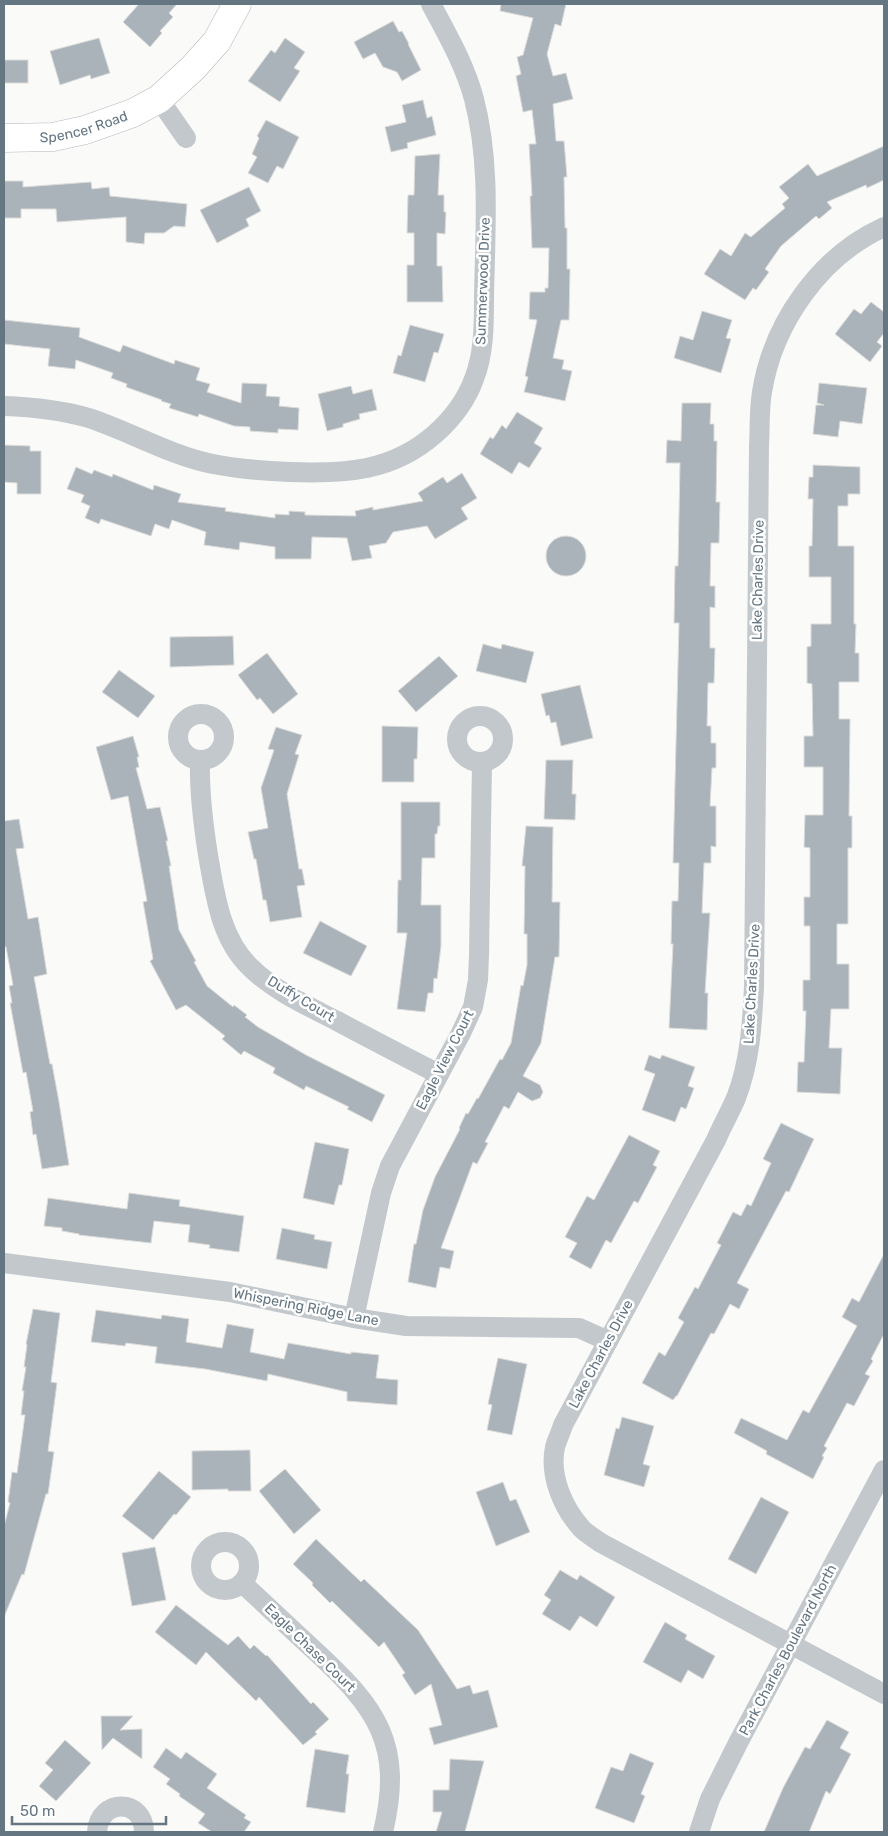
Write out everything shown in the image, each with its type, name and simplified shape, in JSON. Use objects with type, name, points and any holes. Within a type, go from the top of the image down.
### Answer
[{"type":"main road","name":"Spencer Road","points":[[4,138],[53,137],[85,130],[134,113],[159,100],[193,68],[217,40],[237,4]]},
{"type":"street","name":"Summerwood Drive","points":[[4,406],[58,410],[90,419],[176,454],[212,464],[263,471],[344,472],[376,467],[399,459],[422,446],[446,425],[462,403],[475,378],[480,355],[484,325],[485,172],[481,133],[474,97],[460,60],[431,4]]},
{"type":"street","points":[[159,100],[186,138]]},
{"type":"street","name":"Lake Charles Drive","points":[[884,227],[852,246],[831,262],[806,290],[787,320],[772,355],[762,393],[759,446],[754,988],[751,1038],[747,1062],[736,1098],[716,1140],[563,1425],[555,1448],[554,1470],[558,1490],[570,1514],[583,1530],[600,1543],[884,1694]]},
{"type":"street","name":"Duffy Court","points":[[200,760],[203,822],[214,891],[222,920],[233,944],[250,967],[275,987],[317,1011],[439,1074]]},
{"type":"street","name":"Eagle View Court","points":[[354,1318],[381,1194],[390,1166],[473,1007],[478,980],[482,762]]},
{"type":"street","name":"Whispering Ridge Lane","points":[[4,1262],[230,1292],[354,1318],[406,1326],[579,1328],[608,1341]]},
{"type":"street","name":"Park Charles Boulevard North","points":[[698,1832],[710,1799],[884,1470]]},
{"type":"street","name":"Eagle Chase Court","points":[[242,1583],[339,1673],[362,1697],[380,1727],[387,1748],[391,1771],[390,1797],[383,1832]]},
{"type":"street","points":[[97,1832],[98,1824],[106,1811],[121,1806],[136,1812],[144,1825],[144,1832]]},
{"type":"building","points":[[139,4],[177,4],[169,13],[173,17],[160,31],[162,33],[150,47],[123,22]]},
{"type":"building","points":[[501,4],[566,4],[561,26],[555,24],[547,54],[553,76],[566,73],[573,99],[553,104],[556,141],[564,141],[567,177],[564,177],[567,269],[570,269],[569,320],[561,320],[553,358],[564,360],[562,369],[572,371],[565,401],[524,392],[528,377],[525,376],[537,320],[529,319],[530,292],[545,292],[545,288],[548,288],[549,248],[532,248],[529,144],[536,144],[532,110],[523,112],[516,76],[521,74],[517,57],[523,55],[533,18],[500,11]]},
{"type":"building","points":[[393,21],[399,32],[402,31],[421,70],[402,81],[397,72],[383,67],[375,53],[363,59],[354,42]]},
{"type":"building","points":[[99,38],[110,73],[91,79],[90,75],[60,85],[50,51]]},
{"type":"building","points":[[285,38],[305,52],[294,68],[300,71],[280,102],[248,81],[271,50],[275,53]]},
{"type":"building","points":[[4,60],[28,60],[28,83],[4,83]]},
{"type":"building","points":[[423,100],[427,118],[432,116],[436,135],[407,143],[408,148],[391,152],[385,127],[406,122],[402,105]]},
{"type":"building","points":[[266,120],[299,137],[283,169],[277,166],[268,183],[248,173],[257,157],[252,154],[259,138],[257,136]]},
{"type":"building","points":[[884,146],[884,180],[867,188],[866,185],[827,202],[832,208],[819,219],[816,216],[781,246],[765,269],[769,272],[756,290],[753,288],[745,300],[704,274],[720,249],[731,256],[745,233],[751,237],[785,208],[782,204],[789,198],[779,187],[808,164],[817,176]]},
{"type":"building","points":[[440,154],[438,195],[444,195],[444,212],[446,212],[445,234],[437,233],[437,266],[442,266],[443,302],[407,302],[407,265],[414,265],[414,233],[407,233],[408,195],[414,195],[415,156]]},
{"type":"building","points":[[4,181],[23,181],[23,187],[91,182],[92,189],[109,187],[110,196],[187,204],[185,227],[174,226],[164,233],[145,233],[144,244],[126,242],[126,217],[57,222],[56,209],[21,209],[21,218],[4,218]]},
{"type":"building","points":[[249,187],[261,211],[246,219],[249,226],[217,243],[200,210]]},
{"type":"building","points":[[871,302],[884,312],[884,333],[877,342],[882,346],[870,362],[835,334],[854,309],[861,314]]},
{"type":"building","points":[[702,311],[732,320],[726,338],[731,339],[721,373],[674,358],[680,336],[693,340]]},
{"type":"building","points":[[4,320],[80,328],[79,337],[120,352],[123,345],[174,364],[175,360],[200,368],[196,380],[210,384],[207,392],[241,403],[242,383],[267,384],[266,396],[280,397],[279,406],[299,408],[298,430],[278,429],[278,433],[250,431],[250,427],[234,426],[199,414],[198,417],[169,408],[171,404],[126,387],[127,384],[111,378],[113,373],[76,360],[75,369],[48,366],[50,349],[4,344]]},
{"type":"building","points":[[410,325],[444,334],[438,353],[434,352],[425,382],[393,373],[398,355],[401,356]]},
{"type":"building","points":[[819,383],[867,388],[862,424],[840,421],[838,437],[813,434],[816,405],[824,405],[817,403]]},
{"type":"building","points":[[351,386],[353,394],[372,389],[377,410],[359,414],[360,419],[343,424],[343,427],[327,431],[318,394]]},
{"type":"building","points":[[682,403],[711,403],[710,424],[714,424],[714,441],[717,441],[716,502],[720,502],[719,543],[711,543],[710,586],[715,586],[715,608],[710,607],[710,648],[715,648],[714,683],[708,683],[707,726],[711,726],[711,743],[716,743],[716,768],[712,768],[710,806],[716,806],[716,847],[711,846],[711,863],[704,863],[702,913],[710,913],[705,993],[708,993],[707,1030],[669,1028],[673,944],[671,944],[672,901],[678,901],[679,863],[673,863],[679,623],[674,623],[675,566],[678,566],[680,463],[666,463],[667,440],[681,441]]},
{"type":"building","points":[[517,412],[543,428],[534,443],[542,448],[529,468],[519,462],[512,474],[480,454],[490,437],[493,439],[502,425],[506,429]]},
{"type":"building","points":[[4,445],[30,446],[30,451],[41,451],[41,494],[17,494],[17,483],[4,482]]},
{"type":"building","points":[[813,465],[860,467],[860,494],[848,494],[848,506],[838,506],[838,546],[854,546],[855,653],[859,653],[859,682],[839,682],[839,719],[850,719],[849,816],[852,816],[852,848],[848,848],[848,924],[837,924],[837,964],[849,964],[849,1009],[831,1009],[829,1048],[842,1048],[840,1094],[797,1092],[798,1062],[804,1062],[806,1011],[803,1011],[803,980],[810,980],[810,926],[804,926],[804,897],[810,897],[810,848],[804,847],[805,815],[823,815],[823,767],[804,767],[804,736],[813,736],[812,684],[807,683],[807,647],[811,646],[811,624],[831,624],[831,577],[809,577],[809,546],[812,546],[813,499],[808,499],[809,477],[813,477]]},
{"type":"building","points":[[76,467],[92,474],[94,470],[112,477],[113,474],[153,490],[154,485],[181,494],[178,502],[226,508],[225,511],[275,518],[275,514],[289,515],[289,511],[305,512],[305,515],[356,516],[355,511],[373,507],[373,510],[423,501],[418,493],[443,477],[447,483],[462,473],[477,498],[461,508],[468,519],[435,539],[427,526],[393,532],[386,543],[369,546],[372,558],[352,561],[347,538],[312,537],[311,559],[275,559],[275,547],[240,542],[239,550],[204,545],[206,532],[172,520],[169,529],[155,524],[151,536],[101,519],[99,524],[85,518],[90,506],[81,502],[84,495],[67,489]]},
{"type":"building","points":[[570,536],[577,539],[583,545],[586,556],[585,564],[577,573],[570,576],[562,576],[555,573],[547,564],[546,552],[549,545],[558,537]]},
{"type":"building","points":[[233,636],[234,665],[170,667],[170,637]]},
{"type":"building","points":[[483,644],[501,649],[502,644],[534,652],[526,683],[476,671]]},
{"type":"building","points":[[267,653],[298,694],[273,714],[260,698],[257,700],[238,675]]},
{"type":"building","points":[[439,656],[458,676],[416,712],[398,691]]},
{"type":"building","points":[[119,670],[155,696],[138,718],[102,692]]},
{"type":"building","points":[[580,685],[593,738],[561,746],[556,722],[551,723],[549,715],[546,716],[541,694]]},
{"type":"building","points":[[382,726],[418,727],[417,759],[414,759],[414,782],[382,782]]},
{"type":"building","points":[[276,727],[302,735],[295,754],[299,755],[287,794],[299,869],[302,869],[305,885],[297,886],[302,917],[270,922],[266,900],[263,900],[256,859],[254,859],[248,832],[268,828],[261,788],[274,750],[268,749]]},
{"type":"building","points":[[133,736],[139,757],[137,757],[139,767],[136,768],[147,809],[160,807],[168,841],[166,841],[171,866],[169,866],[179,930],[207,986],[233,1007],[234,1005],[247,1015],[245,1017],[258,1027],[306,1055],[385,1095],[372,1122],[347,1109],[349,1107],[306,1086],[304,1090],[273,1073],[275,1068],[244,1051],[241,1055],[222,1039],[225,1036],[186,1005],[176,1010],[150,961],[153,959],[143,902],[147,901],[128,796],[111,800],[96,747]]},
{"type":"building","points":[[546,760],[573,760],[572,794],[576,794],[575,820],[544,819]]},
{"type":"building","points":[[401,802],[440,802],[440,826],[438,826],[437,834],[435,834],[435,858],[422,858],[421,905],[441,905],[441,946],[437,979],[434,978],[433,993],[428,993],[425,1012],[397,1009],[407,933],[397,933],[398,880],[401,880]]},
{"type":"building","points":[[19,819],[24,848],[16,849],[28,919],[38,917],[47,974],[34,977],[50,1064],[52,1064],[69,1165],[42,1169],[36,1134],[33,1135],[30,1112],[33,1111],[26,1072],[23,1073],[10,1003],[12,1003],[9,986],[13,985],[6,947],[4,947],[4,821]]},
{"type":"building","points":[[526,826],[553,827],[552,902],[560,902],[559,957],[555,957],[541,1043],[523,1076],[540,1085],[543,1092],[540,1098],[532,1101],[518,1092],[509,1109],[504,1106],[485,1142],[488,1143],[477,1164],[473,1162],[441,1248],[454,1251],[450,1269],[440,1267],[436,1288],[408,1282],[414,1244],[416,1244],[423,1210],[435,1177],[460,1129],[466,1113],[468,1114],[478,1099],[511,1043],[521,985],[523,986],[527,965],[527,934],[524,934],[525,866],[522,866]]},
{"type":"building","points":[[320,921],[367,946],[351,976],[303,953]]},
{"type":"building","points":[[649,1055],[660,1059],[662,1055],[695,1067],[688,1086],[694,1088],[686,1109],[681,1107],[675,1122],[642,1110],[655,1074],[644,1070]]},
{"type":"building","points":[[781,1123],[814,1139],[789,1192],[786,1191],[737,1283],[749,1289],[739,1309],[730,1304],[714,1334],[711,1333],[677,1396],[673,1400],[642,1383],[659,1352],[665,1356],[684,1322],[678,1318],[695,1287],[698,1289],[721,1245],[717,1243],[733,1212],[741,1216],[747,1204],[751,1206],[771,1163],[763,1159]]},
{"type":"building","points":[[629,1135],[660,1151],[653,1165],[657,1167],[638,1203],[634,1201],[611,1243],[606,1240],[591,1269],[569,1257],[577,1243],[565,1237],[587,1196],[594,1200]]},
{"type":"building","points":[[315,1142],[349,1149],[342,1185],[339,1185],[334,1205],[303,1198]]},
{"type":"building","points":[[129,1193],[180,1200],[179,1206],[244,1216],[239,1252],[209,1248],[210,1245],[188,1242],[190,1225],[154,1221],[151,1243],[79,1235],[62,1231],[62,1228],[44,1226],[48,1198],[127,1209]]},
{"type":"building","points":[[282,1228],[315,1235],[314,1239],[332,1242],[327,1269],[276,1259]]},
{"type":"building","points":[[884,1254],[884,1334],[871,1359],[873,1361],[865,1374],[870,1376],[854,1406],[847,1403],[824,1446],[827,1448],[822,1456],[824,1457],[813,1479],[766,1454],[767,1451],[734,1433],[741,1418],[787,1440],[803,1410],[809,1413],[857,1326],[842,1317],[852,1298],[859,1302]]},
{"type":"building","points":[[33,1309],[60,1313],[51,1382],[57,1383],[48,1451],[54,1452],[48,1494],[46,1494],[24,1575],[22,1574],[4,1617],[4,1526],[10,1503],[8,1502],[12,1472],[17,1473],[25,1415],[21,1415],[24,1391],[22,1391],[26,1367],[24,1367],[26,1344]]},
{"type":"building","points":[[96,1310],[161,1319],[162,1315],[189,1319],[186,1342],[222,1348],[227,1324],[254,1329],[250,1352],[284,1359],[288,1343],[351,1354],[351,1352],[379,1355],[376,1378],[398,1380],[397,1405],[347,1401],[347,1392],[268,1374],[267,1381],[205,1369],[155,1363],[157,1347],[126,1343],[125,1346],[91,1342]]},
{"type":"building","points":[[498,1358],[527,1364],[512,1435],[487,1430],[492,1405],[488,1404]]},
{"type":"building","points":[[622,1417],[654,1426],[643,1464],[650,1466],[644,1487],[604,1475],[616,1428],[619,1429]]},
{"type":"building","points":[[250,1450],[251,1491],[228,1491],[228,1489],[192,1490],[192,1451]]},
{"type":"building","points":[[285,1469],[321,1510],[294,1534],[259,1491]]},
{"type":"building","points":[[159,1471],[191,1497],[153,1540],[122,1516]]},
{"type":"building","points":[[503,1482],[510,1501],[516,1499],[530,1532],[496,1546],[476,1492]]},
{"type":"building","points":[[761,1497],[789,1512],[756,1574],[728,1559]]},
{"type":"building","points":[[316,1539],[361,1582],[364,1579],[418,1630],[457,1689],[470,1685],[473,1694],[488,1690],[498,1727],[434,1745],[429,1728],[442,1725],[431,1684],[415,1695],[402,1675],[405,1673],[384,1642],[379,1647],[332,1601],[330,1603],[293,1564]]},
{"type":"building","points":[[155,1547],[166,1600],[132,1606],[122,1553]]},
{"type":"building","points":[[560,1570],[577,1580],[580,1575],[615,1597],[597,1627],[580,1616],[570,1631],[542,1614],[551,1600],[544,1595]]},
{"type":"building","points":[[176,1605],[228,1645],[238,1636],[250,1649],[254,1645],[267,1655],[311,1704],[313,1702],[329,1719],[315,1732],[317,1734],[303,1745],[259,1697],[256,1701],[206,1652],[196,1665],[155,1632]]},
{"type":"building","points":[[665,1622],[687,1635],[685,1639],[715,1656],[703,1679],[688,1670],[681,1683],[643,1662]]},
{"type":"building","points":[[101,1716],[133,1716],[120,1730],[142,1729],[142,1759],[113,1738],[102,1750]]},
{"type":"building","points":[[827,1720],[849,1732],[840,1748],[851,1754],[830,1794],[826,1791],[809,1832],[764,1832],[783,1788],[805,1747],[810,1749]]},
{"type":"building","points":[[65,1740],[91,1763],[56,1801],[39,1786],[53,1770],[45,1763]]},
{"type":"building","points":[[166,1748],[181,1759],[186,1752],[217,1774],[207,1788],[246,1815],[244,1818],[251,1822],[244,1832],[212,1832],[198,1823],[205,1814],[179,1796],[180,1794],[166,1784],[170,1779],[153,1767]]},
{"type":"building","points":[[315,1749],[349,1755],[346,1774],[349,1774],[345,1813],[306,1807]]},
{"type":"building","points":[[630,1753],[654,1763],[641,1794],[645,1796],[634,1823],[595,1808],[611,1767],[623,1771]]},
{"type":"building","points":[[450,1759],[484,1761],[465,1832],[436,1832],[442,1812],[433,1812],[433,1790],[449,1790]]}]
